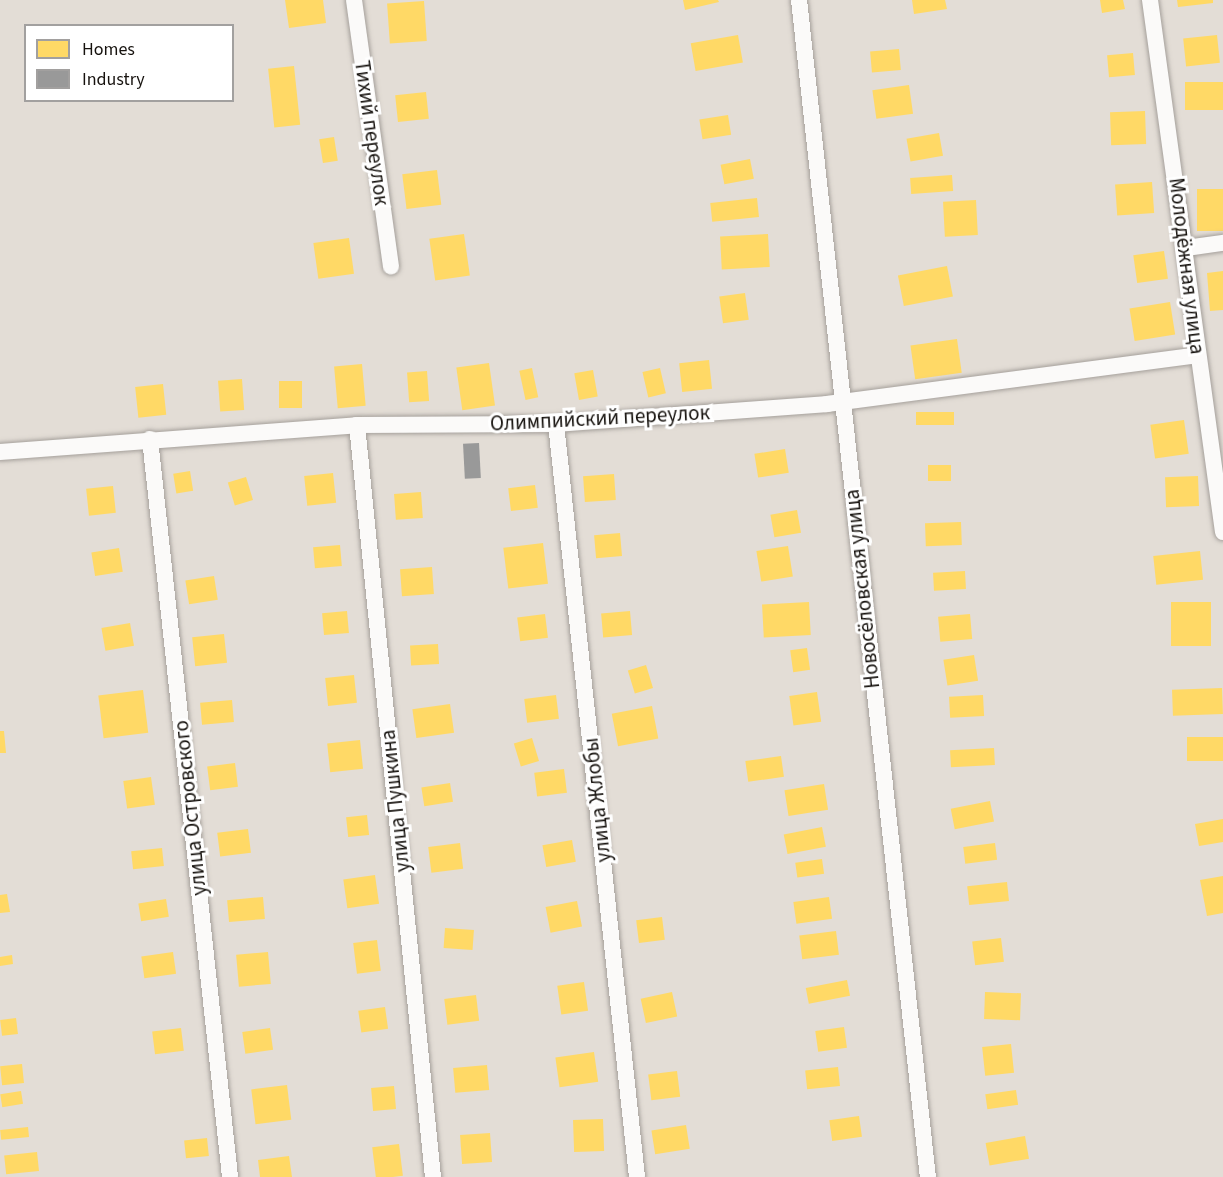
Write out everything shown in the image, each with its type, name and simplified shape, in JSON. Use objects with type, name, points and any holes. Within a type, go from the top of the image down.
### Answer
[{"type":"street","name":"Тихий переулок","points":[[354,0],[391,266]]},
{"type":"street","name":"Новосёловская улица","points":[[799,0],[928,1177]]},
{"type":"street","name":"Молодёжная улица","points":[[1150,0],[1186,248],[1198,355],[1223,532]]},
{"type":"street","points":[[1186,248],[1223,243]]},
{"type":"street","name":"Олимпийский переулок","points":[[0,452],[357,425],[556,424],[842,402],[1198,355]]},
{"type":"street","name":"улица Жлобы","points":[[556,424],[638,1177]]},
{"type":"street","name":"улица Пушкина","points":[[357,425],[433,1177]]},
{"type":"street","name":"улица Островского","points":[[150,439],[230,1177]]},
{"type":"building: Homes","points":[[285,0],[323,0],[326,23],[289,28]]},
{"type":"building: Homes","points":[[683,0],[718,0],[719,2],[685,10]]},
{"type":"building: Homes","points":[[912,0],[945,0],[947,9],[914,14]]},
{"type":"building: Homes","points":[[1100,0],[1123,0],[1125,9],[1102,13]]},
{"type":"building: Homes","points":[[1177,0],[1213,0],[1213,3],[1178,7]]},
{"type":"building: Homes","points":[[424,1],[427,41],[390,43],[387,4]]},
{"type":"building: Homes","points":[[738,35],[743,63],[696,71],[691,43]]},
{"type":"building: Homes","points":[[1217,35],[1220,63],[1186,66],[1183,39]]},
{"type":"building: Homes","points":[[899,49],[901,70],[872,72],[870,52]]},
{"type":"building: Homes","points":[[1133,53],[1135,75],[1109,77],[1107,55]]},
{"type":"building: Homes","points":[[294,66],[300,125],[274,127],[268,69]]},
{"type":"building: Homes","points":[[1185,82],[1223,82],[1223,110],[1185,110]]},
{"type":"building: Homes","points":[[909,85],[913,114],[876,119],[872,90]]},
{"type":"building: Homes","points":[[426,92],[429,119],[398,122],[395,95]]},
{"type":"building: Homes","points":[[1145,111],[1146,144],[1111,145],[1110,112]]},
{"type":"building: Homes","points":[[728,115],[731,135],[702,139],[699,120]]},
{"type":"building: Homes","points":[[939,133],[943,156],[910,161],[907,139]]},
{"type":"building: Homes","points":[[334,137],[338,161],[323,163],[319,139]]},
{"type":"building: Homes","points":[[750,159],[754,179],[724,184],[721,165]]},
{"type":"building: Homes","points":[[437,170],[441,205],[407,209],[402,174]]},
{"type":"building: Homes","points":[[952,175],[953,191],[911,194],[910,178]]},
{"type":"building: Homes","points":[[1152,182],[1154,213],[1117,216],[1115,185]]},
{"type":"building: Homes","points":[[1197,189],[1223,189],[1223,231],[1197,231]]},
{"type":"building: Homes","points":[[757,198],[759,217],[712,222],[710,203]]},
{"type":"building: Homes","points":[[976,200],[978,235],[945,237],[943,202]]},
{"type":"building: Homes","points":[[464,234],[470,276],[435,280],[429,239]]},
{"type":"building: Homes","points":[[768,234],[770,267],[722,269],[720,237]]},
{"type":"building: Homes","points":[[349,238],[354,274],[318,279],[313,243]]},
{"type":"building: Homes","points":[[1164,251],[1168,279],[1137,283],[1133,255]]},
{"type":"building: Homes","points":[[947,266],[953,296],[904,306],[898,276]]},
{"type":"building: Homes","points":[[1223,271],[1223,310],[1210,311],[1207,273]]},
{"type":"building: Homes","points":[[745,293],[749,320],[723,323],[719,297]]},
{"type":"building: Homes","points":[[1170,302],[1175,335],[1135,341],[1130,308]]},
{"type":"building: Homes","points":[[957,339],[962,373],[915,379],[910,346]]},
{"type":"building: Homes","points":[[709,360],[712,389],[682,392],[679,363]]},
{"type":"building: Homes","points":[[489,363],[495,406],[462,410],[456,368]]},
{"type":"building: Homes","points":[[362,364],[366,406],[338,408],[334,366]]},
{"type":"building: Homes","points":[[532,368],[538,397],[526,400],[519,371]]},
{"type":"building: Homes","points":[[660,368],[666,393],[648,397],[642,372]]},
{"type":"building: Homes","points":[[593,370],[598,397],[579,400],[574,373]]},
{"type":"building: Homes","points":[[427,371],[429,401],[409,402],[407,372]]},
{"type":"building: Homes","points":[[242,379],[244,410],[220,412],[218,381]]},
{"type":"building: Homes","points":[[279,381],[302,381],[302,408],[279,408]]},
{"type":"building: Homes","points":[[163,384],[166,415],[138,418],[135,387]]},
{"type":"building: Homes","points":[[916,412],[954,412],[954,425],[916,425]]},
{"type":"building: Homes","points":[[1184,420],[1189,454],[1155,458],[1150,425]]},
{"type":"building: Homes","points":[[785,449],[789,473],[758,478],[754,454]]},
{"type":"building: Homes","points":[[928,465],[951,465],[951,481],[928,481]]},
{"type":"building: Homes","points":[[190,471],[193,491],[176,493],[173,474]]},
{"type":"building: Homes","points":[[333,473],[336,503],[307,506],[304,476]]},
{"type":"building: Homes","points":[[614,474],[616,500],[585,502],[583,476]]},
{"type":"building: Homes","points":[[1198,476],[1199,506],[1166,507],[1165,477]]},
{"type":"building: Homes","points":[[246,477],[253,500],[235,506],[228,483]]},
{"type":"building: Homes","points":[[535,485],[538,508],[511,511],[508,488]]},
{"type":"building: Homes","points":[[113,486],[116,513],[89,516],[86,489]]},
{"type":"building: Homes","points":[[421,492],[423,518],[396,520],[394,494]]},
{"type":"building: Homes","points":[[797,510],[801,533],[774,537],[770,515]]},
{"type":"building: Homes","points":[[961,522],[962,545],[926,546],[925,523]]},
{"type":"building: Homes","points":[[620,533],[622,556],[596,558],[594,535]]},
{"type":"building: Homes","points":[[543,543],[548,584],[508,589],[503,548]]},
{"type":"building: Homes","points":[[340,545],[342,566],[315,568],[313,547]]},
{"type":"building: Homes","points":[[788,546],[793,577],[761,582],[756,551]]},
{"type":"building: Homes","points":[[119,548],[123,572],[95,576],[91,552]]},
{"type":"building: Homes","points":[[1200,551],[1203,580],[1156,585],[1153,556]]},
{"type":"building: Homes","points":[[432,567],[434,594],[402,596],[400,569]]},
{"type":"building: Homes","points":[[965,571],[966,589],[934,591],[933,573]]},
{"type":"building: Homes","points":[[214,576],[218,600],[189,604],[185,581]]},
{"type":"building: Homes","points":[[809,602],[811,635],[764,637],[762,604]]},
{"type":"building: Homes","points":[[1171,602],[1211,602],[1211,646],[1171,646]]},
{"type":"building: Homes","points":[[347,611],[349,633],[324,635],[322,613]]},
{"type":"building: Homes","points":[[630,611],[632,635],[603,637],[601,614]]},
{"type":"building: Homes","points":[[545,614],[548,638],[520,641],[517,617]]},
{"type":"building: Homes","points":[[970,614],[972,639],[940,642],[938,617]]},
{"type":"building: Homes","points":[[130,623],[134,646],[105,651],[101,628]]},
{"type":"building: Homes","points":[[224,634],[227,663],[195,666],[192,637]]},
{"type":"building: Homes","points":[[438,644],[439,664],[411,665],[410,645]]},
{"type":"building: Homes","points":[[807,648],[810,670],[793,672],[790,650]]},
{"type":"building: Homes","points":[[974,655],[978,681],[947,686],[943,660]]},
{"type":"building: Homes","points":[[646,665],[653,688],[635,694],[628,671]]},
{"type":"building: Homes","points":[[354,675],[357,703],[328,706],[325,678]]},
{"type":"building: Homes","points":[[1222,688],[1223,714],[1173,716],[1172,690]]},
{"type":"building: Homes","points":[[143,690],[148,733],[104,738],[98,695]]},
{"type":"building: Homes","points":[[817,692],[821,722],[793,726],[789,696]]},
{"type":"building: Homes","points":[[556,695],[559,719],[527,723],[524,699]]},
{"type":"building: Homes","points":[[983,695],[984,716],[950,718],[949,697]]},
{"type":"building: Homes","points":[[232,700],[234,722],[202,725],[200,703]]},
{"type":"building: Homes","points":[[450,704],[454,733],[416,738],[412,709]]},
{"type":"building: Homes","points":[[652,706],[658,738],[618,746],[612,714]]},
{"type":"building: Homes","points":[[0,731],[4,731],[6,753],[0,753]]},
{"type":"building: Homes","points":[[1187,737],[1223,737],[1223,761],[1187,761]]},
{"type":"building: Homes","points":[[532,738],[539,761],[521,767],[514,744]]},
{"type":"building: Homes","points":[[360,740],[363,769],[330,772],[327,743]]},
{"type":"building: Homes","points":[[994,748],[995,765],[951,767],[950,750]]},
{"type":"building: Homes","points":[[781,756],[784,777],[748,782],[745,761]]},
{"type":"building: Homes","points":[[235,763],[238,787],[210,790],[207,766]]},
{"type":"building: Homes","points":[[564,769],[567,793],[537,796],[534,773]]},
{"type":"building: Homes","points":[[151,777],[155,805],[127,809],[123,781]]},
{"type":"building: Homes","points":[[450,783],[453,802],[424,806],[421,788]]},
{"type":"building: Homes","points":[[824,784],[828,810],[789,816],[784,790]]},
{"type":"building: Homes","points":[[990,801],[994,822],[955,829],[951,809]]},
{"type":"building: Homes","points":[[367,815],[369,835],[348,837],[346,817]]},
{"type":"building: Homes","points":[[1223,819],[1223,842],[1199,846],[1195,824]]},
{"type":"building: Homes","points":[[822,827],[826,847],[788,854],[784,834]]},
{"type":"building: Homes","points":[[248,829],[251,853],[220,857],[217,833]]},
{"type":"building: Homes","points":[[572,840],[576,862],[546,867],[542,845]]},
{"type":"building: Homes","points":[[460,843],[463,869],[431,873],[428,847]]},
{"type":"building: Homes","points":[[995,843],[997,860],[965,864],[963,847]]},
{"type":"building: Homes","points":[[162,848],[164,866],[133,869],[131,851]]},
{"type":"building: Homes","points":[[822,859],[824,874],[797,878],[795,863]]},
{"type":"building: Homes","points":[[375,875],[379,904],[347,908],[343,879]]},
{"type":"building: Homes","points":[[1223,876],[1223,913],[1207,916],[1200,880]]},
{"type":"building: Homes","points":[[1007,882],[1009,901],[969,905],[967,886]]},
{"type":"building: Homes","points":[[7,894],[10,912],[0,913],[0,895]]},
{"type":"building: Homes","points":[[263,897],[265,919],[229,922],[227,900]]},
{"type":"building: Homes","points":[[829,897],[832,919],[796,924],[793,902]]},
{"type":"building: Homes","points":[[166,899],[169,917],[141,921],[138,903]]},
{"type":"building: Homes","points":[[577,901],[582,927],[551,933],[546,907]]},
{"type":"building: Homes","points":[[662,917],[665,940],[639,943],[636,920]]},
{"type":"building: Homes","points":[[445,928],[474,930],[473,950],[444,948]]},
{"type":"building: Homes","points":[[836,931],[839,955],[802,959],[799,936]]},
{"type":"building: Homes","points":[[1001,938],[1004,962],[975,965],[972,942]]},
{"type":"building: Homes","points":[[377,940],[381,971],[357,974],[353,943]]},
{"type":"building: Homes","points":[[173,952],[176,974],[144,978],[141,956]]},
{"type":"building: Homes","points":[[268,952],[271,984],[239,987],[236,955]]},
{"type":"building: Homes","points":[[12,955],[13,964],[0,966],[0,957]]},
{"type":"building: Homes","points":[[847,980],[850,996],[809,1004],[806,988]]},
{"type":"building: Homes","points":[[584,982],[588,1011],[561,1014],[557,986]]},
{"type":"building: Homes","points":[[672,992],[677,1016],[646,1023],[641,999]]},
{"type":"building: Homes","points":[[985,992],[1021,993],[1020,1020],[984,1019]]},
{"type":"building: Homes","points":[[476,995],[479,1021],[447,1025],[444,999]]},
{"type":"building: Homes","points":[[385,1007],[388,1029],[361,1033],[358,1011]]},
{"type":"building: Homes","points":[[16,1018],[18,1034],[2,1036],[0,1020]]},
{"type":"building: Homes","points":[[844,1027],[847,1048],[818,1052],[815,1031]]},
{"type":"building: Homes","points":[[181,1028],[184,1051],[155,1054],[152,1032]]},
{"type":"building: Homes","points":[[270,1028],[273,1050],[245,1054],[242,1032]]},
{"type":"building: Homes","points":[[1011,1044],[1014,1073],[985,1076],[982,1047]]},
{"type":"building: Homes","points":[[594,1052],[598,1082],[560,1087],[555,1057]]},
{"type":"building: Homes","points":[[22,1064],[24,1083],[2,1085],[0,1066]]},
{"type":"building: Homes","points":[[487,1065],[489,1090],[455,1093],[453,1068]]},
{"type":"building: Homes","points":[[838,1067],[840,1086],[807,1089],[805,1070]]},
{"type":"building: Homes","points":[[677,1071],[680,1097],[651,1100],[648,1075]]},
{"type":"building: Homes","points":[[287,1085],[291,1120],[256,1124],[251,1089]]},
{"type":"building: Homes","points":[[394,1086],[396,1109],[373,1111],[371,1088]]},
{"type":"building: Homes","points":[[1016,1090],[1018,1105],[987,1109],[985,1094]]},
{"type":"building: Homes","points":[[21,1091],[23,1104],[2,1107],[0,1094]]},
{"type":"building: Homes","points":[[859,1116],[862,1137],[832,1141],[829,1120]]},
{"type":"building: Homes","points":[[603,1119],[604,1151],[574,1152],[573,1120]]},
{"type":"building: Homes","points":[[686,1125],[690,1149],[655,1154],[651,1130]]},
{"type":"building: Homes","points":[[28,1127],[29,1137],[1,1140],[0,1130]]},
{"type":"building: Homes","points":[[490,1133],[492,1162],[462,1164],[460,1135]]},
{"type":"building: Homes","points":[[1025,1136],[1029,1159],[990,1166],[986,1143]]},
{"type":"building: Homes","points":[[207,1138],[209,1156],[186,1158],[184,1140]]},
{"type":"building: Homes","points":[[399,1144],[403,1176],[376,1177],[372,1147]]},
{"type":"building: Homes","points":[[37,1152],[39,1171],[6,1174],[4,1155]]},
{"type":"building: Homes","points":[[289,1156],[292,1177],[260,1177],[258,1160]]},
{"type":"building: Industry","points":[[479,443],[481,478],[465,479],[463,444]]}]
